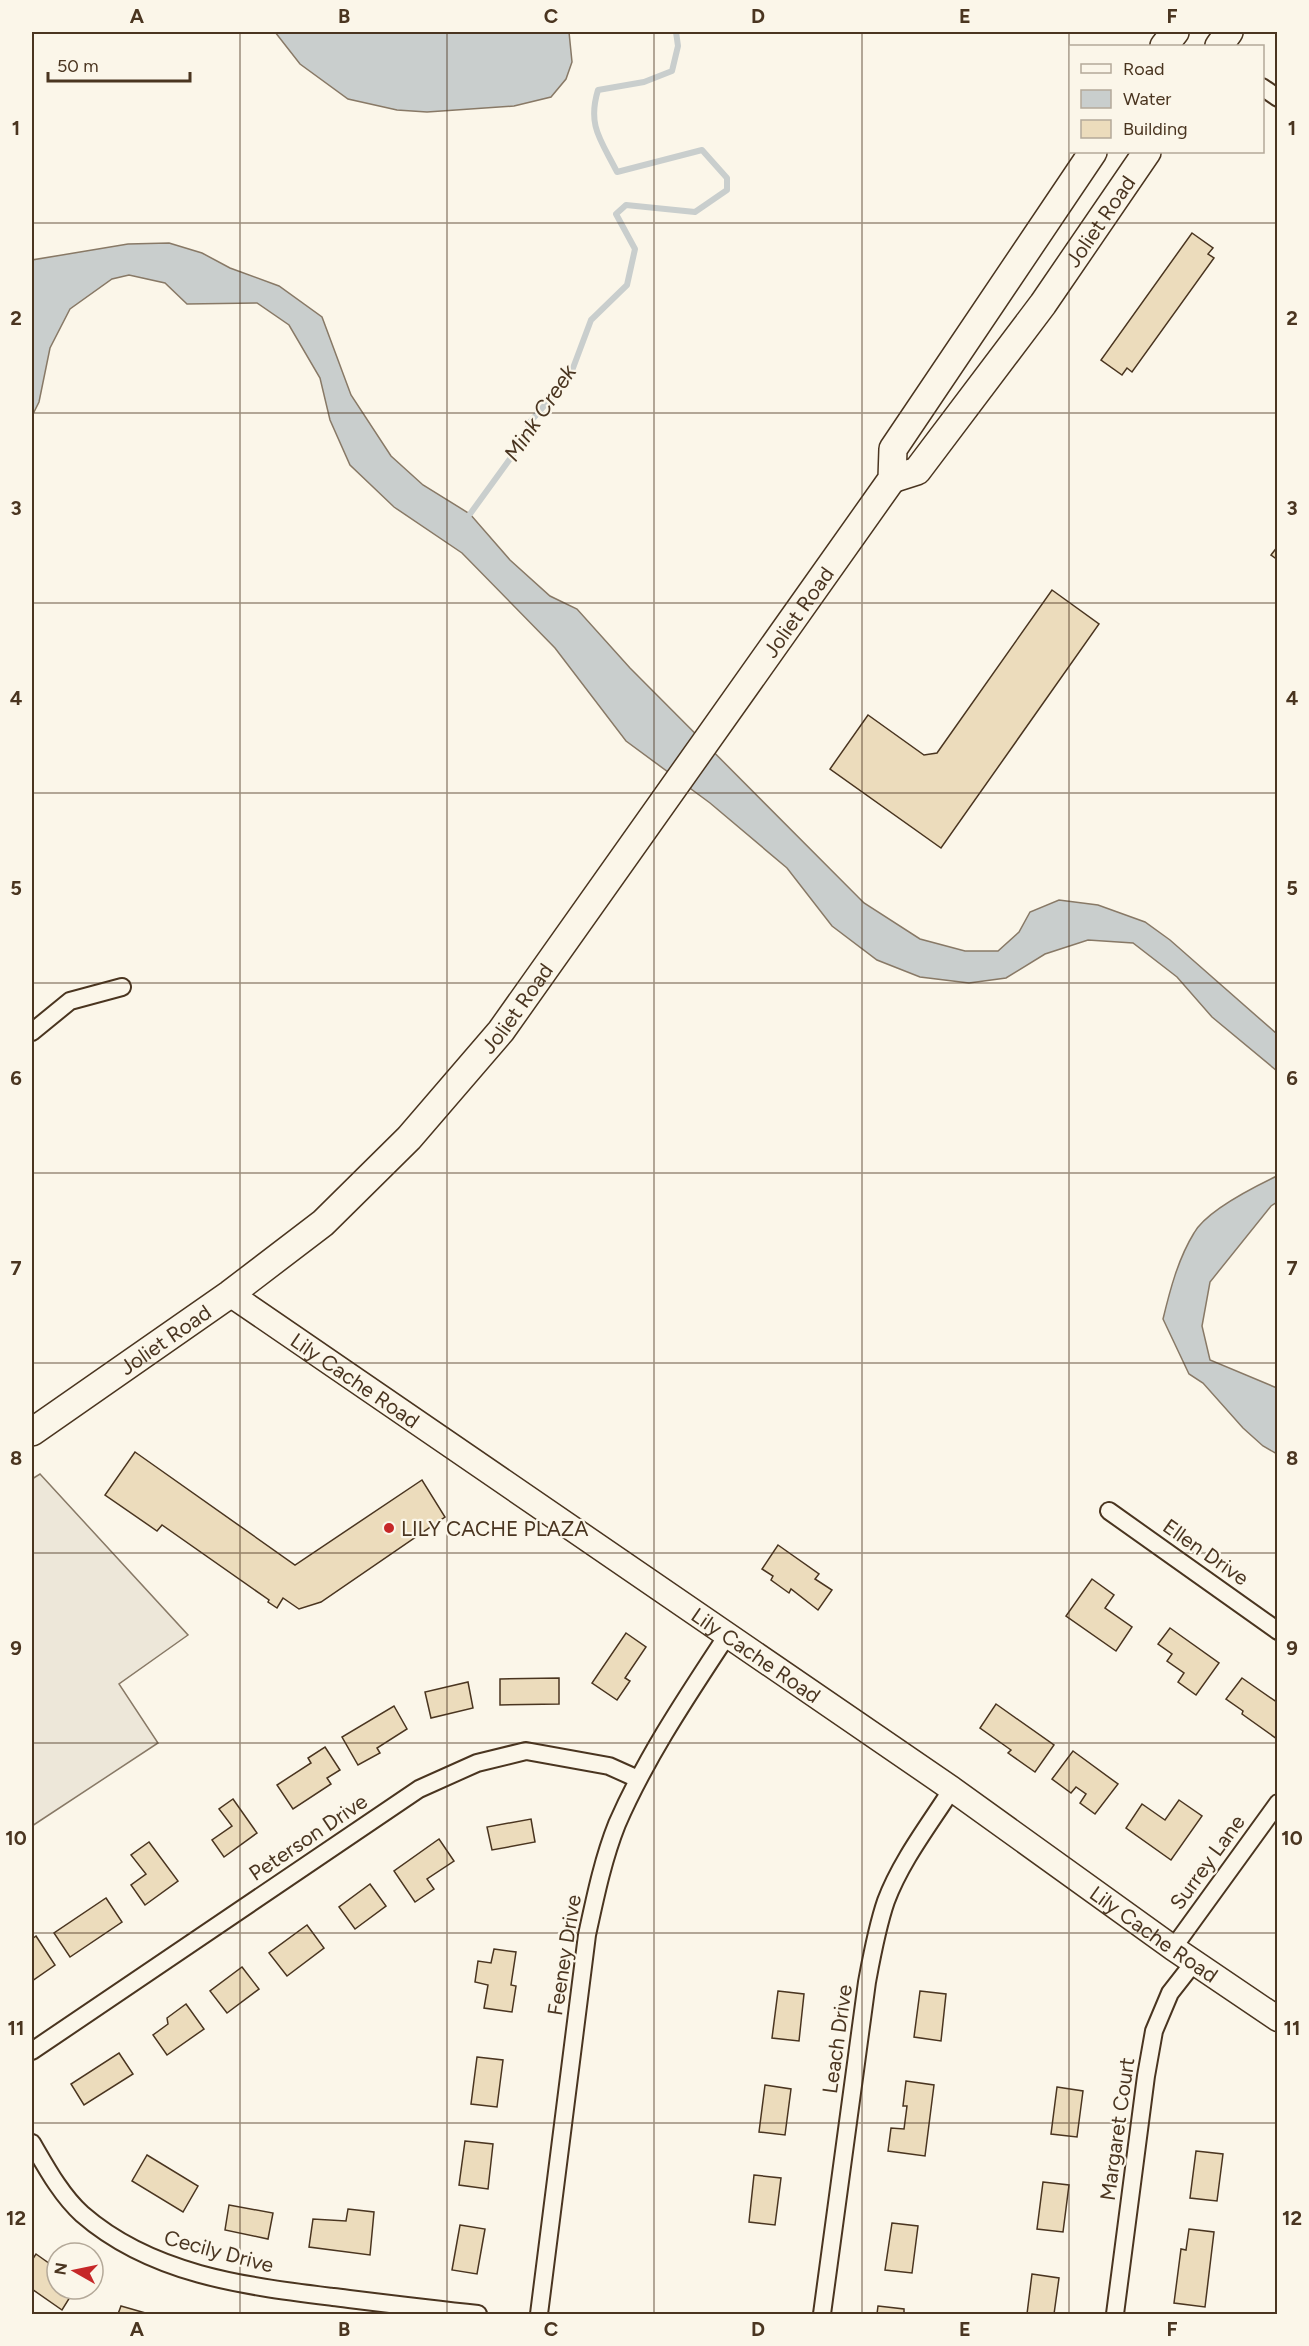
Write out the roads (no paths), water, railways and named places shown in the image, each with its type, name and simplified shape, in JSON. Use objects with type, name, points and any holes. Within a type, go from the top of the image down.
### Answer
[{"type":"main road","points":[[1165,45],[1174,32]]},
{"type":"main road","points":[[1220,45],[1229,32]]},
{"type":"main road","points":[[892,479],[892,449],[1092,153]]},
{"type":"main road","name":"Joliet Road","points":[[32,1432],[230,1294],[323,1223],[409,1138],[501,1031],[892,479],[917,471],[1043,304],[1146,153]]},
{"type":"street","points":[[1264,88],[1278,98]]},
{"type":"street","points":[[32,1032],[70,1000],[122,987]]},
{"type":"street","name":"Lily Cache Road","points":[[230,1294],[729,1634],[952,1789],[1173,1948],[1278,2019]]},
{"type":"street","name":"Ellen Drive","points":[[1109,1511],[1278,1630]]},
{"type":"street","name":"Feeney Drive","points":[[539,2314],[587,1935],[599,1881],[616,1827],[638,1779],[697,1681],[729,1634]]},
{"type":"street","name":"Peterson Drive","points":[[32,2051],[420,1789],[477,1763],[526,1751],[609,1766],[638,1779]]},
{"type":"street","name":"Leach Drive","points":[[822,2314],[875,1938],[887,1899],[901,1870],[952,1789]]},
{"type":"street","name":"Surrey Lane","points":[[1173,1948],[1278,1803]]},
{"type":"street","name":"Margaret Court","points":[[1115,2314],[1154,2031],[1170,1993],[1195,1961]]},
{"type":"street","name":"Cecily Drive","points":[[32,2143],[51,2175],[80,2212],[120,2243],[170,2266],[245,2286],[478,2314]]},
{"type":"water","points":[[275,32],[569,32],[572,62],[566,79],[551,97],[514,106],[427,112],[397,110],[348,99],[300,64]]},
{"type":"water","points":[[169,243],[202,253],[230,268],[279,286],[322,317],[351,395],[391,456],[423,485],[470,514],[510,560],[550,596],[577,609],[630,668],[864,903],[920,939],[965,951],[998,951],[1019,932],[1030,912],[1059,900],[1098,905],[1145,922],[1170,940],[1277,1034],[1277,1071],[1212,1017],[1177,977],[1133,943],[1088,940],[1045,954],[1006,978],[969,983],[920,977],[877,960],[832,926],[787,868],[710,803],[626,741],[555,648],[462,553],[394,507],[350,465],[330,420],[320,378],[289,325],[257,303],[187,304],[165,283],[129,275],[112,279],[70,309],[50,348],[39,402],[32,416],[32,260],[128,244]]},
{"type":"water","points":[[1277,1176],[1277,1202],[1271,1206],[1210,1282],[1202,1326],[1210,1360],[1277,1388],[1277,1454],[1263,1446],[1243,1428],[1203,1383],[1189,1374],[1163,1319],[1179,1264],[1200,1224],[1232,1200]]},
{"type":"waterway","name":"Mink Creek","points":[[470,514],[523,441],[530,422],[570,376],[591,320],[627,285],[635,249],[616,214],[626,205],[695,212],[727,190],[727,178],[702,150],[617,172],[597,132],[594,113],[598,90],[644,82],[672,71],[678,46],[676,32]]},
{"type":"place","name":"LILY CACHE PLAZA","points":[[389,1528]]}]
